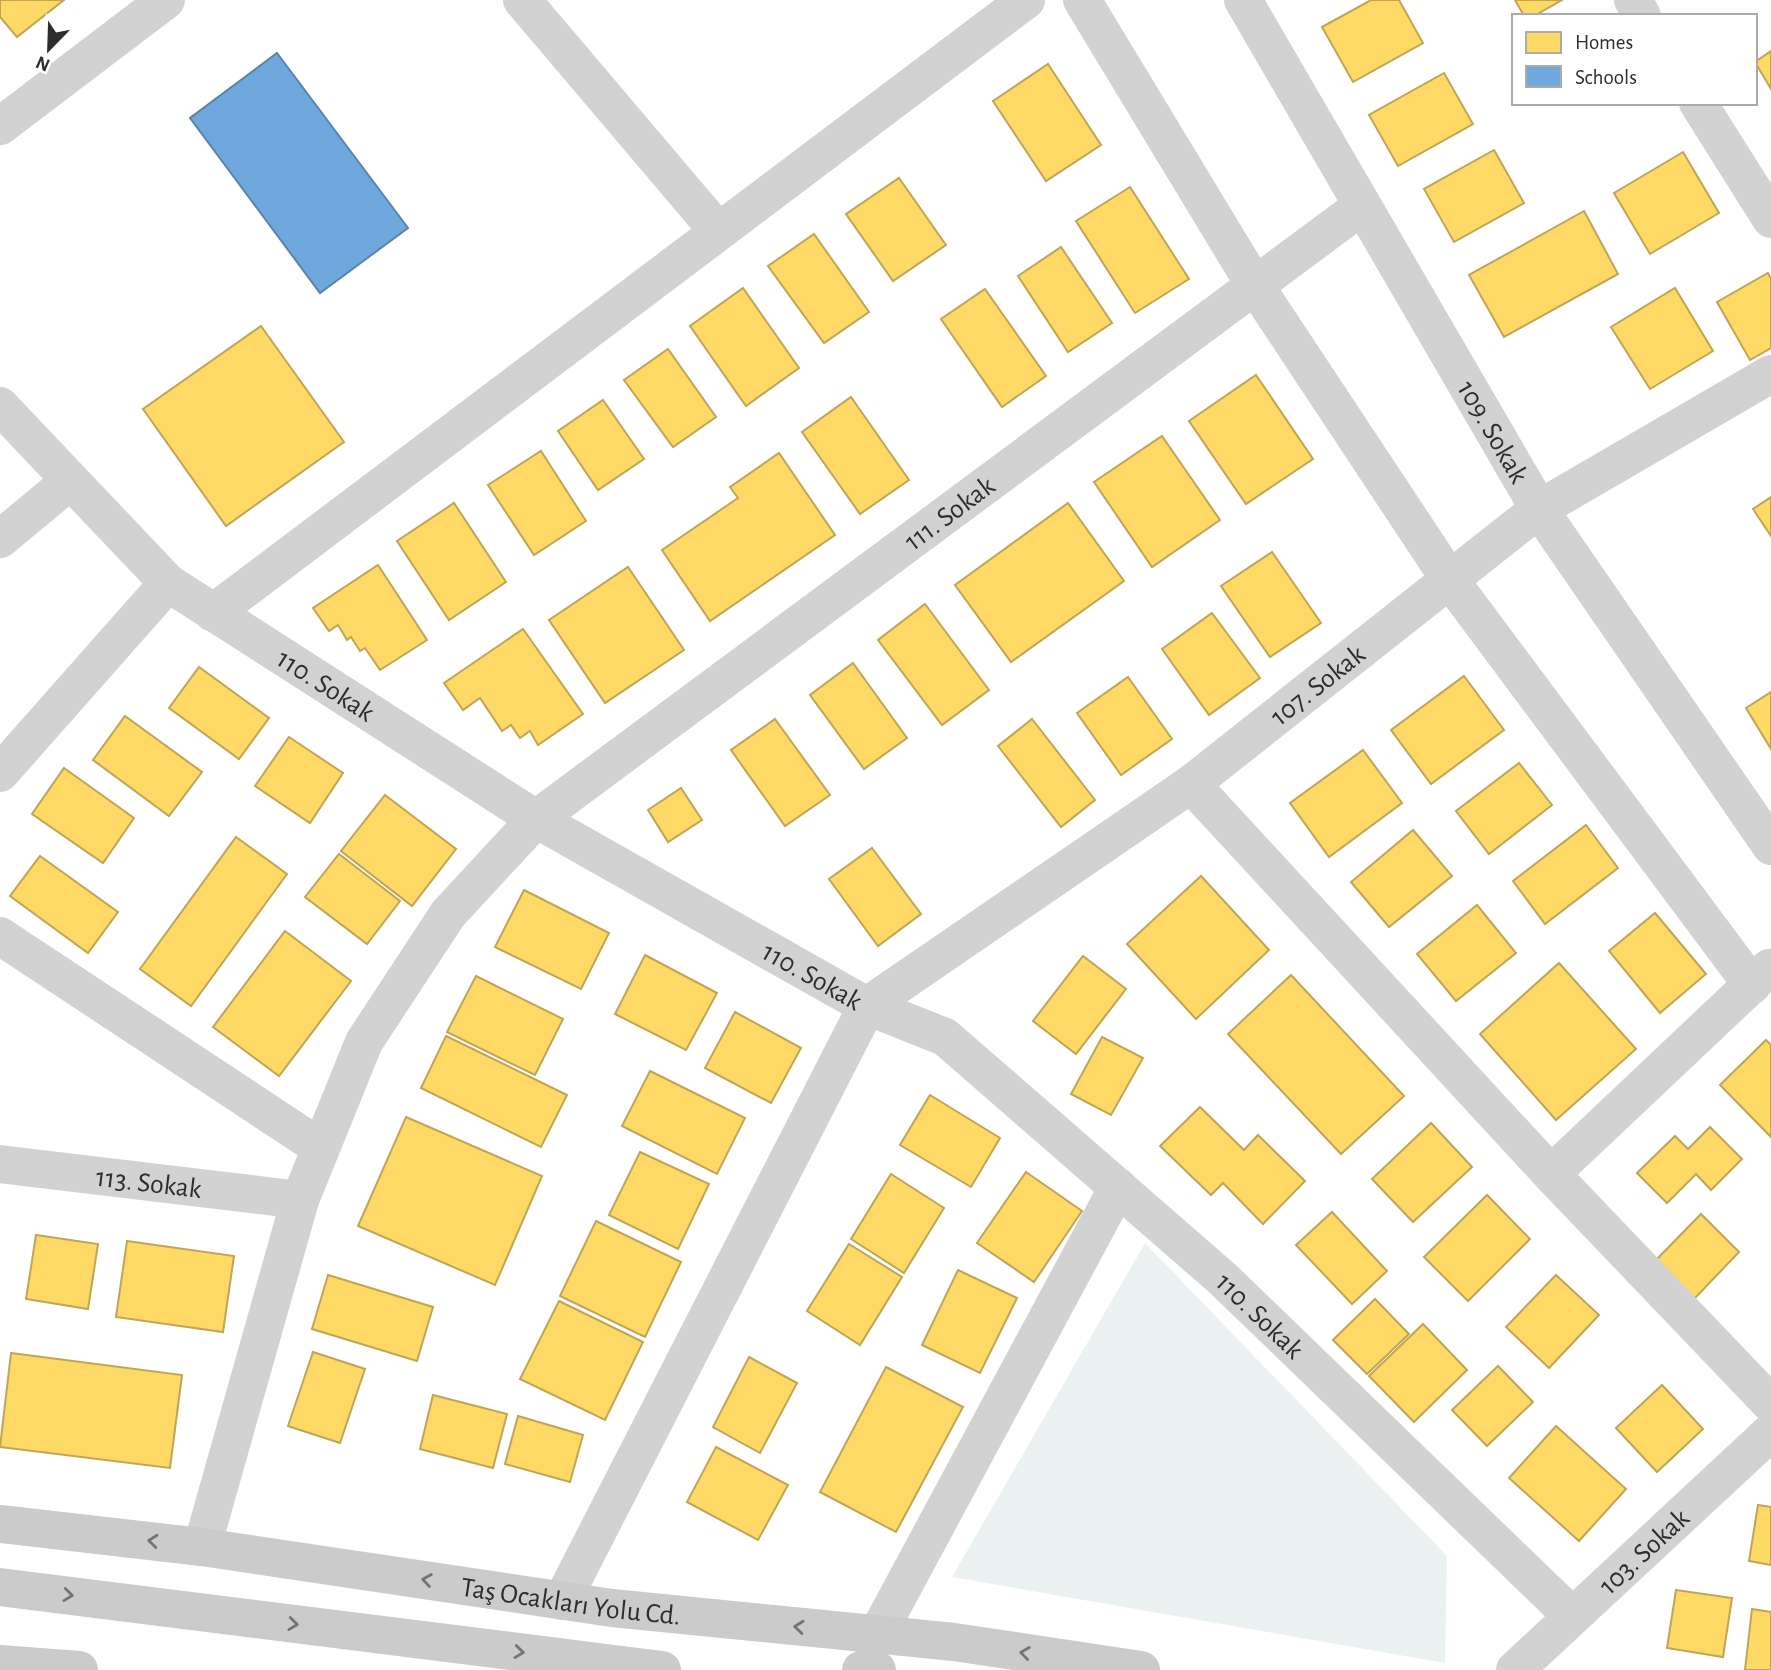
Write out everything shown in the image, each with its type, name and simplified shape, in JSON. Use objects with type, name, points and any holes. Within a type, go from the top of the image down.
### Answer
[{"type":"main road","name":"Taş Ocakları Yolu Cd.","points":[[0,1524],[202,1546],[877,1652],[954,1642],[1140,1670]]},
{"type":"main road","name":"Taş Ocakları Yolu Cd.","points":[[0,1587],[662,1670]]},
{"type":"main road","points":[[861,1670],[877,1652]]},
{"type":"main road","points":[[0,1664],[79,1670]]},
{"type":"street","points":[[0,126],[166,0]]},
{"type":"street","points":[[522,0],[718,231]]},
{"type":"street","points":[[213,612],[1026,0]]},
{"type":"street","points":[[1082,0],[1254,284],[1450,580],[1762,976],[1551,1174]]},
{"type":"street","name":"109. Sokak","points":[[1243,0],[1539,509],[1771,846]]},
{"type":"street","points":[[1699,105],[1771,219]]},
{"type":"street","name":"111. Sokak","points":[[202,1546],[300,1200],[364,1042],[448,914],[536,819],[1362,206]]},
{"type":"street","name":"107. Sokak","points":[[867,1006],[1192,784],[1539,509],[1771,374]]},
{"type":"street","name":"110. Sokak","points":[[0,406],[168,583],[536,819],[867,1006],[945,1037],[1223,1279],[1572,1616]]},
{"type":"street","points":[[0,539],[71,481]]},
{"type":"street","points":[[0,773],[168,583]]},
{"type":"street","points":[[1192,784],[1551,1174],[1771,1404]]},
{"type":"street","points":[[0,936],[321,1148]]},
{"type":"street","points":[[562,1601],[867,1006]]},
{"type":"street","name":"113. Sokak","points":[[0,1164],[300,1200]]},
{"type":"street","points":[[877,1652],[1118,1187]]},
{"type":"street","name":"103. Sokak","points":[[1515,1670],[1771,1432]]},
{"type":"shaded area","points":[[1145,1243],[1447,1556],[1445,1663],[952,1577]]},
{"type":"building: Homes","points":[[0,0],[64,0],[17,37],[0,17]]},
{"type":"building: Homes","points":[[1371,0],[1399,0],[1423,43],[1353,82],[1322,27]]},
{"type":"building: Homes","points":[[1515,0],[1562,0],[1538,14],[1523,14]]},
{"type":"building: Homes","points":[[1771,51],[1771,89],[1757,65],[1757,61]]},
{"type":"building: Homes","points":[[1048,64],[1101,145],[1046,181],[993,101]]},
{"type":"building: Homes","points":[[1444,73],[1473,124],[1398,166],[1369,115]]},
{"type":"building: Homes","points":[[1494,150],[1524,203],[1454,242],[1424,189]]},
{"type":"building: Homes","points":[[1683,152],[1719,213],[1650,254],[1614,193]]},
{"type":"building: Homes","points":[[899,178],[946,245],[893,281],[846,214]]},
{"type":"building: Homes","points":[[1130,187],[1189,279],[1135,313],[1076,221]]},
{"type":"building: Homes","points":[[1584,211],[1618,274],[1504,337],[1469,275]]},
{"type":"building: Homes","points":[[814,234],[869,312],[824,343],[768,266]]},
{"type":"building: Homes","points":[[1061,247],[1112,323],[1068,352],[1018,276]]},
{"type":"building: Homes","points":[[1768,273],[1771,279],[1771,348],[1750,360],[1717,302]]},
{"type":"building: Homes","points":[[743,288],[799,368],[746,406],[690,326]]},
{"type":"building: Homes","points":[[1675,288],[1713,351],[1650,389],[1611,327]]},
{"type":"building: Homes","points":[[985,289],[1046,376],[1002,407],[941,319]]},
{"type":"building: Homes","points":[[261,326],[344,442],[226,526],[143,409]]},
{"type":"building: Homes","points":[[668,349],[716,417],[673,447],[624,380]]},
{"type":"building: Homes","points":[[1256,375],[1313,459],[1246,504],[1189,421]]},
{"type":"building: Homes","points":[[851,397],[909,480],[860,514],[802,432]]},
{"type":"building: Homes","points":[[603,400],[644,459],[598,490],[558,431]]},
{"type":"building: Homes","points":[[1162,436],[1220,520],[1152,567],[1094,482]]},
{"type":"building: Homes","points":[[541,451],[586,521],[534,555],[488,485]]},
{"type":"building: Homes","points":[[779,453],[835,535],[710,621],[662,550],[738,498],[730,487]]},
{"type":"building: Homes","points":[[1771,497],[1771,536],[1753,509]]},
{"type":"building: Homes","points":[[454,503],[506,582],[449,620],[397,541]]},
{"type":"building: Homes","points":[[1068,503],[1124,581],[1011,662],[955,585]]},
{"type":"building: Homes","points":[[1272,552],[1321,623],[1270,657],[1221,586]]},
{"type":"building: Homes","points":[[378,565],[427,640],[380,670],[365,648],[360,651],[351,637],[347,640],[338,625],[329,631],[313,608]]},
{"type":"building: Homes","points":[[628,567],[684,650],[605,703],[549,620]]},
{"type":"building: Homes","points":[[925,604],[989,690],[942,725],[878,640]]},
{"type":"building: Homes","points":[[1212,613],[1260,678],[1209,715],[1162,649]]},
{"type":"building: Homes","points":[[523,629],[583,714],[538,745],[530,731],[520,738],[511,725],[502,731],[480,698],[463,710],[444,683]]},
{"type":"building: Homes","points":[[853,663],[907,738],[864,769],[810,695]]},
{"type":"building: Homes","points":[[199,667],[269,718],[239,759],[169,708]]},
{"type":"building: Homes","points":[[1464,676],[1504,730],[1431,784],[1391,730]]},
{"type":"building: Homes","points":[[1128,677],[1172,739],[1121,775],[1077,713]]},
{"type":"building: Homes","points":[[1771,692],[1771,749],[1746,708]]},
{"type":"building: Homes","points":[[125,716],[202,772],[169,816],[93,760]]},
{"type":"building: Homes","points":[[775,719],[830,795],[785,826],[731,750]]},
{"type":"building: Homes","points":[[1032,719],[1095,800],[1061,827],[998,746]]},
{"type":"building: Homes","points":[[289,737],[343,773],[310,823],[255,786]]},
{"type":"building: Homes","points":[[1363,750],[1402,803],[1329,857],[1290,803]]},
{"type":"building: Homes","points":[[1519,763],[1552,805],[1489,854],[1456,811]]},
{"type":"building: Homes","points":[[64,768],[134,818],[103,863],[32,814]]},
{"type":"building: Homes","points":[[681,788],[702,820],[668,842],[648,810]]},
{"type":"building: Homes","points":[[385,795],[456,849],[412,906],[341,851]]},
{"type":"building: Homes","points":[[1586,825],[1618,868],[1545,924],[1513,881]]},
{"type":"building: Homes","points":[[1413,830],[1452,876],[1389,927],[1351,882]]},
{"type":"building: Homes","points":[[236,837],[287,874],[191,1006],[140,969]]},
{"type":"building: Homes","points":[[872,848],[921,914],[878,946],[829,879]]},
{"type":"building: Homes","points":[[339,854],[400,901],[367,944],[305,897]]},
{"type":"building: Homes","points":[[40,856],[118,912],[88,953],[10,896]]},
{"type":"building: Homes","points":[[1201,876],[1269,950],[1196,1019],[1127,944]]},
{"type":"building: Homes","points":[[524,890],[609,933],[581,989],[495,947]]},
{"type":"building: Homes","points":[[1477,905],[1516,953],[1456,1001],[1417,954]]},
{"type":"building: Homes","points":[[1655,913],[1706,974],[1660,1013],[1609,951]]},
{"type":"building: Homes","points":[[285,931],[351,981],[279,1076],[213,1027]]},
{"type":"building: Homes","points":[[645,955],[717,993],[686,1050],[615,1014]]},
{"type":"building: Homes","points":[[1083,956],[1126,989],[1076,1054],[1033,1021]]},
{"type":"building: Homes","points":[[1559,963],[1636,1049],[1556,1120],[1480,1034]]},
{"type":"building: Homes","points":[[1291,975],[1404,1096],[1341,1154],[1228,1034]]},
{"type":"building: Homes","points":[[476,976],[563,1019],[535,1075],[447,1032]]},
{"type":"building: Homes","points":[[735,1012],[801,1048],[771,1103],[705,1068]]},
{"type":"building: Homes","points":[[446,1036],[567,1095],[541,1147],[421,1088]]},
{"type":"building: Homes","points":[[1102,1037],[1143,1058],[1111,1115],[1071,1094]]},
{"type":"building: Homes","points":[[1766,1040],[1771,1045],[1771,1137],[1720,1085]]},
{"type":"building: Homes","points":[[650,1071],[745,1118],[717,1174],[622,1126]]},
{"type":"building: Homes","points":[[930,1095],[1000,1138],[971,1187],[900,1145]]},
{"type":"building: Homes","points":[[1200,1107],[1244,1150],[1258,1135],[1305,1181],[1263,1224],[1223,1183],[1211,1195],[1160,1146]]},
{"type":"building: Homes","points":[[406,1117],[542,1176],[495,1285],[358,1226]]},
{"type":"building: Homes","points":[[1431,1123],[1472,1167],[1413,1222],[1372,1179]]},
{"type":"building: Homes","points":[[1710,1127],[1742,1159],[1711,1190],[1696,1174],[1667,1203],[1637,1173],[1675,1136],[1688,1149]]},
{"type":"building: Homes","points":[[640,1152],[709,1184],[678,1249],[609,1215]]},
{"type":"building: Homes","points":[[1026,1172],[1082,1211],[1034,1282],[977,1243]]},
{"type":"building: Homes","points":[[891,1174],[944,1208],[904,1273],[851,1239]]},
{"type":"building: Homes","points":[[1487,1195],[1530,1239],[1468,1301],[1424,1257]]},
{"type":"building: Homes","points":[[1332,1212],[1387,1271],[1352,1304],[1296,1245]]},
{"type":"building: Homes","points":[[1701,1214],[1739,1252],[1694,1299],[1655,1261]]},
{"type":"building: Homes","points":[[596,1221],[681,1262],[645,1337],[560,1296]]},
{"type":"building: Homes","points":[[36,1235],[98,1244],[88,1309],[26,1299]]},
{"type":"building: Homes","points":[[127,1241],[234,1256],[223,1332],[116,1317]]},
{"type":"building: Homes","points":[[849,1244],[902,1277],[860,1345],[807,1311]]},
{"type":"building: Homes","points":[[958,1270],[1017,1298],[980,1373],[922,1345]]},
{"type":"building: Homes","points":[[328,1275],[433,1307],[417,1361],[312,1329]]},
{"type":"building: Homes","points":[[1556,1275],[1599,1315],[1549,1368],[1506,1327]]},
{"type":"building: Homes","points":[[1375,1299],[1409,1334],[1367,1374],[1333,1340]]},
{"type":"building: Homes","points":[[559,1301],[643,1342],[605,1420],[520,1379]]},
{"type":"building: Homes","points":[[1423,1324],[1467,1370],[1414,1422],[1369,1376]]},
{"type":"building: Homes","points":[[313,1352],[365,1369],[340,1443],[288,1426]]},
{"type":"building: Homes","points":[[11,1353],[182,1375],[170,1468],[0,1447]]},
{"type":"building: Homes","points":[[749,1357],[797,1383],[760,1453],[713,1427]]},
{"type":"building: Homes","points":[[1498,1366],[1533,1402],[1487,1446],[1452,1410]]},
{"type":"building: Homes","points":[[886,1367],[963,1407],[896,1532],[820,1492]]},
{"type":"building: Homes","points":[[1662,1385],[1703,1429],[1657,1472],[1616,1428]]},
{"type":"building: Homes","points":[[433,1395],[507,1414],[493,1468],[420,1449]]},
{"type":"building: Homes","points":[[518,1416],[583,1435],[570,1482],[505,1464]]},
{"type":"building: Homes","points":[[1556,1426],[1626,1489],[1579,1541],[1509,1478]]},
{"type":"building: Homes","points":[[716,1447],[788,1485],[758,1540],[687,1502]]},
{"type":"building: Homes","points":[[1758,1505],[1771,1507],[1771,1565],[1749,1561]]},
{"type":"building: Homes","points":[[1676,1590],[1732,1598],[1723,1657],[1667,1648]]},
{"type":"building: Homes","points":[[1752,1609],[1771,1612],[1771,1670],[1745,1670]]},
{"type":"building: Schools","points":[[277,53],[408,228],[320,293],[190,118]]}]
